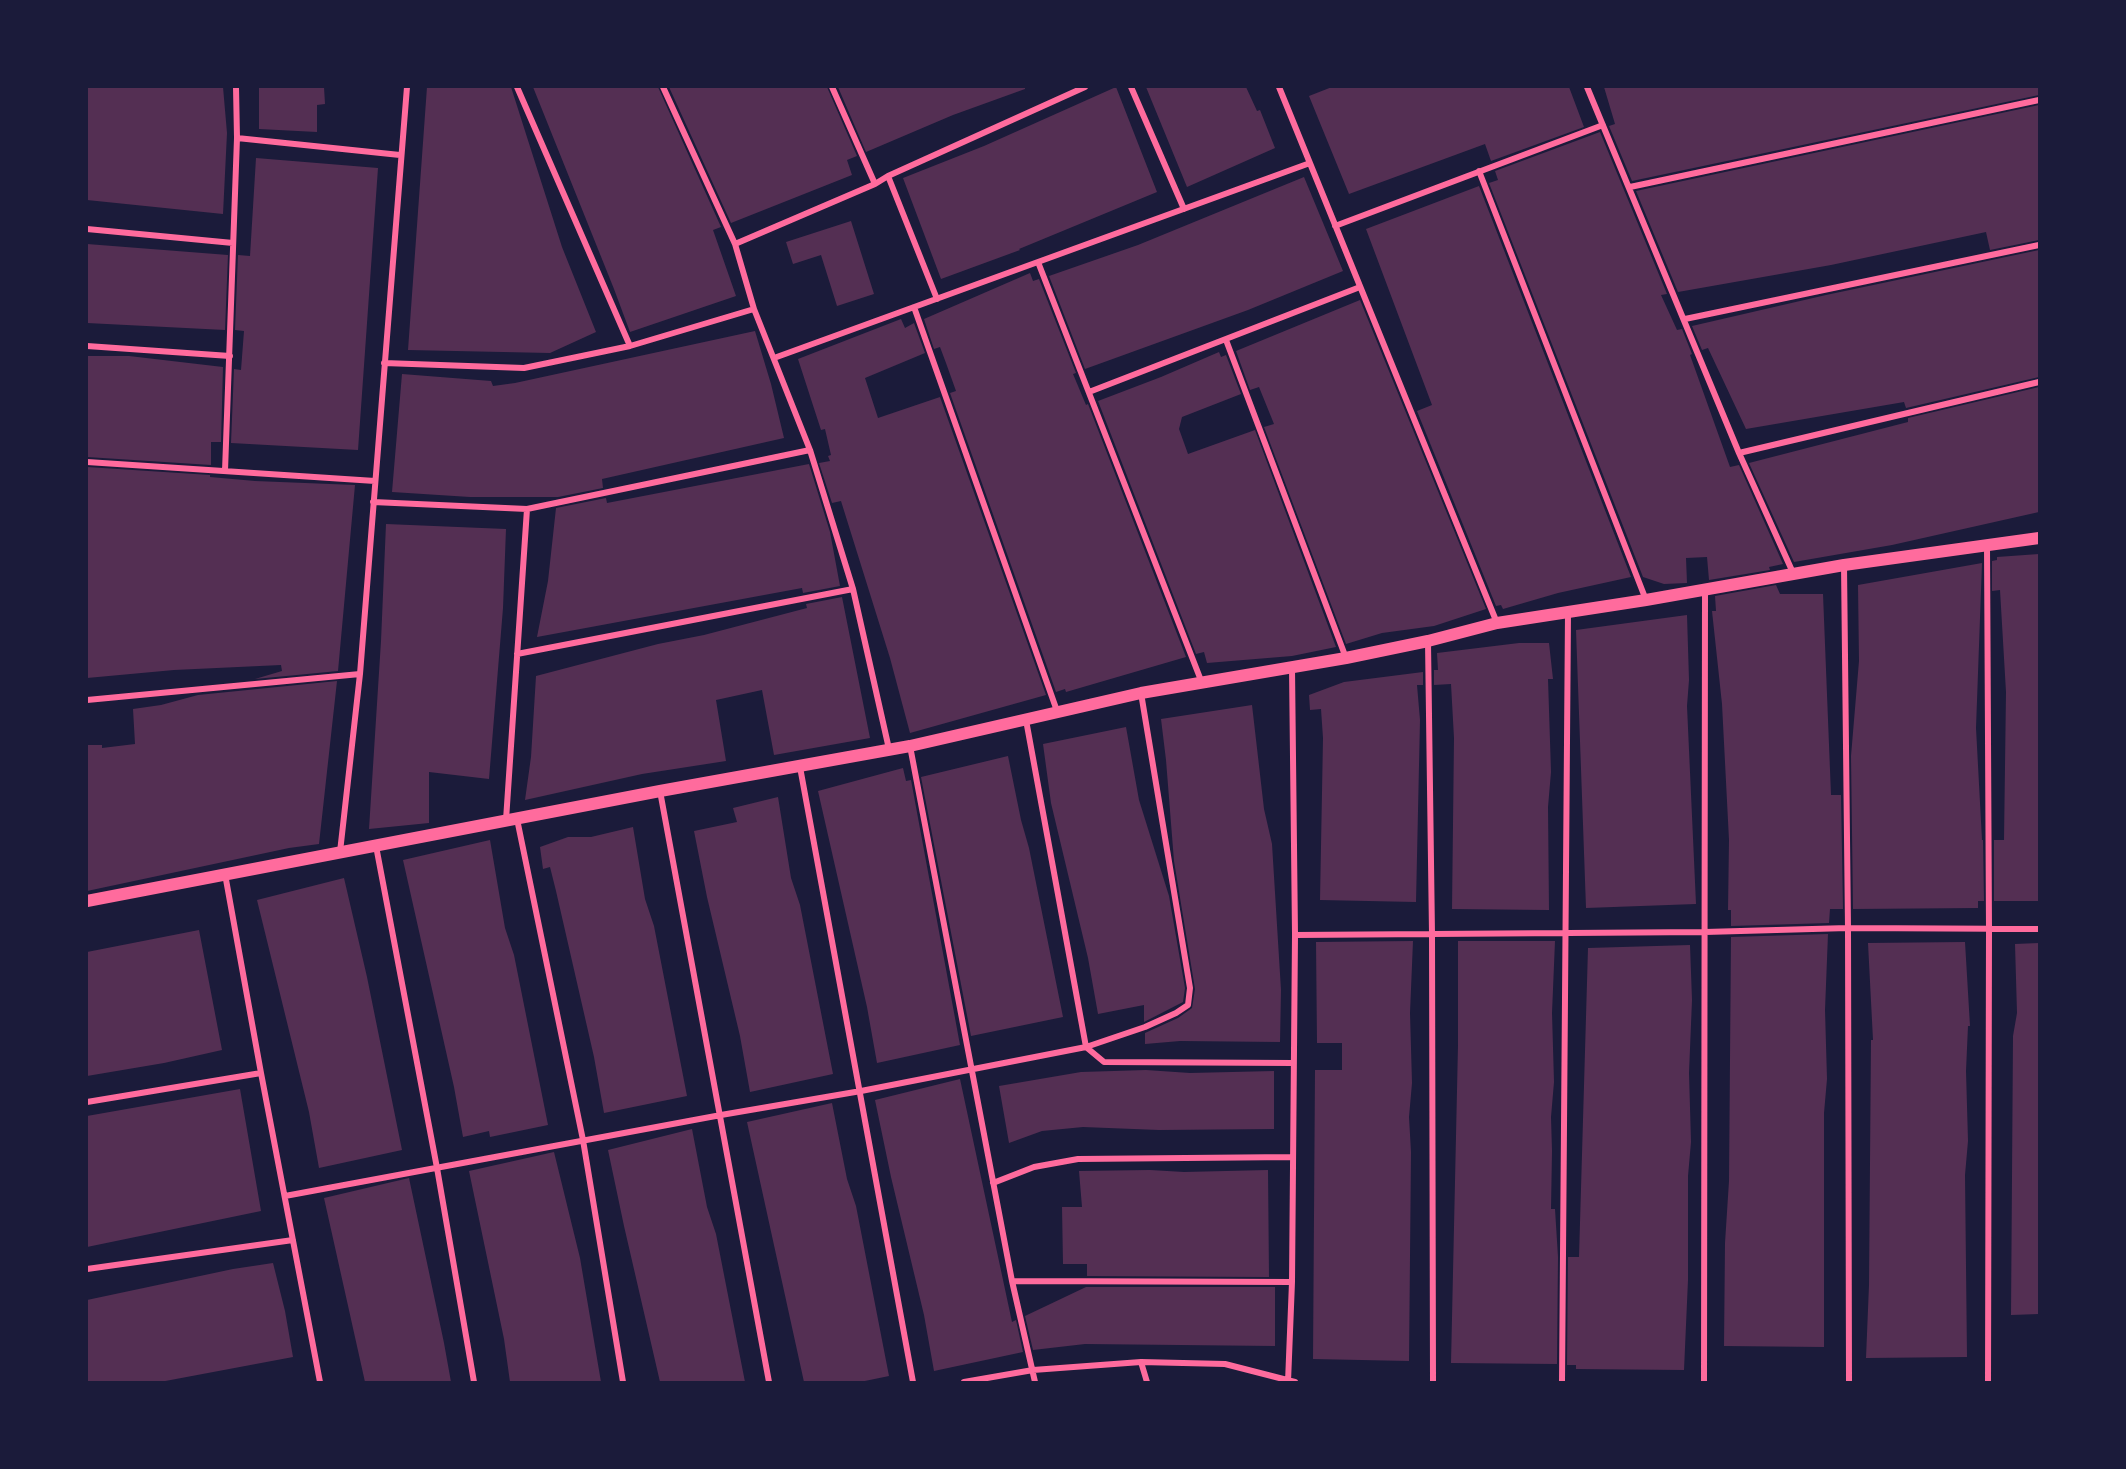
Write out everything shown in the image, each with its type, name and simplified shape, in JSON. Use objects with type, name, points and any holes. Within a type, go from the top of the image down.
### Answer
[{"type":"main road","points":[[87,901],[511,819],[910,746],[1141,693],[1346,658],[1428,641],[1497,623],[1794,576],[1844,565],[2039,538]]},
{"type":"street","points":[[225,471],[237,138],[236,87]]},
{"type":"street","points":[[340,852],[360,674],[407,87]]},
{"type":"street","points":[[517,87],[630,346]]},
{"type":"street","points":[[663,87],[735,244],[754,309],[810,450],[853,589],[889,750]]},
{"type":"street","points":[[832,87],[875,184]]},
{"type":"street","points":[[735,244],[875,184],[888,176],[1085,87]]},
{"type":"street","points":[[1131,87],[1184,209]]},
{"type":"street","points":[[1290,87],[1280,89],[1497,623]]},
{"type":"street","points":[[1587,87],[1739,453],[1794,576]]},
{"type":"street","points":[[1630,187],[2039,100]]},
{"type":"street","points":[[1335,226],[1603,124]]},
{"type":"street","points":[[237,138],[400,155]]},
{"type":"street","points":[[774,358],[1310,163]]},
{"type":"street","points":[[1479,171],[1646,600]]},
{"type":"street","points":[[888,176],[937,299]]},
{"type":"street","points":[[87,229],[233,243]]},
{"type":"street","points":[[1685,319],[2039,245]]},
{"type":"street","points":[[1038,262],[1202,683]]},
{"type":"street","points":[[1089,392],[1360,287]]},
{"type":"street","points":[[914,307],[1057,711]]},
{"type":"street","points":[[384,363],[524,368],[630,346],[754,309]]},
{"type":"street","points":[[1226,340],[1346,658]]},
{"type":"street","points":[[87,345],[230,356]]},
{"type":"street","points":[[1739,453],[2039,382]]},
{"type":"street","points":[[373,502],[527,509],[810,450]]},
{"type":"street","points":[[87,462],[375,481]]},
{"type":"street","points":[[527,509],[517,654],[511,819],[583,1140],[623,1382]]},
{"type":"street","points":[[1987,546],[1988,1382]]},
{"type":"street","points":[[1844,565],[1849,1382]]},
{"type":"street","points":[[517,654],[853,589]]},
{"type":"street","points":[[1704,1382],[1705,590]]},
{"type":"street","points":[[1562,1382],[1568,613]]},
{"type":"street","points":[[1428,641],[1432,934],[1433,1382]]},
{"type":"street","points":[[1288,1382],[1292,1282],[1295,935],[1292,667]]},
{"type":"street","points":[[87,700],[360,674]]},
{"type":"street","points":[[285,1196],[861,1091],[1086,1047],[1144,1028],[1188,1005],[1190,988],[1141,693]]},
{"type":"street","points":[[1026,718],[1086,1047],[1104,1062],[1293,1062]]},
{"type":"street","points":[[910,746],[1012,1281],[1035,1382]]},
{"type":"street","points":[[800,767],[913,1382]]},
{"type":"street","points":[[660,791],[769,1382]]},
{"type":"street","points":[[376,845],[437,1168],[474,1382]]},
{"type":"street","points":[[225,874],[320,1382]]},
{"type":"street","points":[[1295,935],[1705,932],[1848,928],[2039,929]]},
{"type":"street","points":[[87,1102],[261,1073]]},
{"type":"street","points":[[993,1183],[1034,1167],[1078,1159],[1293,1157]]},
{"type":"street","points":[[87,1269],[293,1240]]},
{"type":"street","points":[[1012,1281],[1292,1282]]},
{"type":"street","points":[[1141,1362],[1147,1382]]},
{"type":"street","points":[[964,1382],[1033,1370],[1141,1362],[1225,1364],[1295,1382]]},
{"type":"building","points":[[87,87],[223,87],[227,133],[223,214],[87,200]]},
{"type":"building","points":[[259,87],[324,87],[325,104],[317,105],[317,132],[259,129]]},
{"type":"building","points":[[427,87],[511,87],[562,247],[596,332],[550,353],[408,350]]},
{"type":"building","points":[[533,87],[658,87],[721,227],[713,230],[736,296],[630,332]]},
{"type":"building","points":[[669,87],[827,87],[857,156],[847,160],[852,175],[731,223]]},
{"type":"building","points":[[838,87],[1025,87],[1025,89],[953,115],[866,152]]},
{"type":"building","points":[[1116,87],[1157,192],[1020,250],[941,279],[903,178],[984,146]]},
{"type":"building","points":[[1146,87],[1246,87],[1257,111],[1260,110],[1275,148],[1187,187]]},
{"type":"building","points":[[1332,87],[1569,87],[1584,127],[1491,161],[1485,144],[1349,194],[1309,96]]},
{"type":"building","points":[[1604,87],[2039,87],[2039,95],[1632,181],[1609,126],[1615,124]]},
{"type":"building","points":[[2039,105],[2039,240],[1990,250],[1986,232],[1831,265],[1678,292],[1636,191]]},
{"type":"building","points":[[1600,132],[1667,294],[1661,295],[1677,330],[1682,329],[1692,354],[1690,355],[1730,467],[1739,465],[1783,564],[1769,567],[1770,570],[1709,580],[1707,557],[1686,558],[1687,583],[1664,584],[1643,577],[1489,183],[1498,180],[1495,171]]},
{"type":"building","points":[[256,158],[378,168],[358,450],[231,443],[234,369],[241,370],[244,331],[235,330],[238,255],[250,256]]},
{"type":"building","points":[[1304,177],[1343,271],[1248,310],[1085,369],[1049,276],[1138,245]]},
{"type":"building","points":[[1479,186],[1631,577],[1558,593],[1503,609],[1501,605],[1496,606],[1417,411],[1432,405],[1366,229]]},
{"type":"building","points":[[851,221],[874,294],[837,306],[821,255],[793,264],[786,242]]},
{"type":"building","points":[[87,244],[228,255],[225,330],[87,323]]},
{"type":"building","points":[[2039,250],[2039,377],[1906,408],[1904,402],[1746,429],[1708,348],[1702,350],[1692,326],[1826,295]]},
{"type":"building","points":[[1030,273],[1033,281],[1039,279],[1076,373],[1073,374],[1086,405],[1088,404],[1186,657],[1066,692],[1065,689],[1056,692],[950,393],[956,391],[940,347],[934,349],[924,319]]},
{"type":"building","points":[[1360,300],[1486,609],[1434,626],[1382,633],[1346,644],[1264,427],[1274,424],[1259,387],[1250,390],[1236,351]]},
{"type":"building","points":[[901,319],[905,328],[914,323],[925,353],[865,378],[878,418],[940,397],[1046,695],[910,733],[890,658],[841,501],[832,503],[819,463],[830,461],[828,456],[831,455],[825,429],[821,430],[798,359]]},
{"type":"building","points":[[755,331],[784,438],[602,479],[603,488],[558,497],[470,497],[392,492],[402,374],[491,381],[493,386]]},
{"type":"building","points":[[1219,352],[1221,357],[1226,355],[1241,394],[1182,417],[1179,429],[1188,454],[1255,430],[1336,647],[1292,656],[1207,663],[1204,652],[1196,654],[1098,401]]},
{"type":"building","points":[[87,356],[129,356],[223,367],[221,442],[211,442],[211,465],[87,457]]},
{"type":"building","points":[[2039,387],[2039,512],[1892,545],[1794,562],[1749,463],[1908,422],[1908,418]]},
{"type":"building","points":[[809,464],[830,532],[840,586],[803,593],[802,588],[537,637],[548,581],[556,508],[606,498],[607,503]]},
{"type":"building","points":[[87,467],[210,475],[210,477],[255,481],[355,485],[338,671],[255,679],[282,671],[281,665],[174,670],[87,678]]},
{"type":"building","points":[[386,524],[506,529],[503,608],[489,779],[429,772],[429,823],[369,829],[381,641]]},
{"type":"building","points":[[2039,554],[2039,901],[1994,901],[1994,840],[2004,840],[2006,692],[2000,590],[1992,591],[1992,561],[1997,560],[1997,557]]},
{"type":"building","points":[[1982,563],[1976,728],[1983,840],[1984,901],[1978,901],[1978,908],[1853,909],[1851,756],[1859,661],[1858,585]]},
{"type":"building","points":[[1776,585],[1780,594],[1823,594],[1831,795],[1841,795],[1843,909],[1830,909],[1829,923],[1731,926],[1731,910],[1728,910],[1729,840],[1722,704],[1712,611],[1716,611],[1715,596]]},
{"type":"building","points":[[842,597],[870,738],[774,755],[762,690],[716,700],[726,761],[642,774],[525,800],[531,757],[536,676],[658,644],[704,635],[807,608],[806,604]]},
{"type":"building","points":[[1687,615],[1689,680],[1687,706],[1696,904],[1586,908],[1576,630]]},
{"type":"building","points":[[1519,643],[1549,643],[1553,679],[1548,679],[1551,772],[1548,807],[1549,910],[1452,909],[1454,738],[1451,684],[1434,685],[1434,670],[1438,670],[1437,653]]},
{"type":"building","points":[[1423,672],[1423,685],[1417,685],[1420,720],[1416,902],[1320,900],[1323,738],[1321,709],[1310,710],[1309,695],[1344,682]]},
{"type":"building","points":[[337,681],[319,844],[289,848],[87,891],[87,745],[102,745],[102,748],[135,744],[133,709],[161,705],[198,695]]},
{"type":"building","points":[[1252,705],[1264,809],[1272,844],[1281,990],[1280,1042],[1180,1041],[1145,1044],[1145,1033],[1178,1018],[1192,1008],[1195,989],[1174,861],[1161,719]]},
{"type":"building","points":[[1126,727],[1139,800],[1169,896],[1185,988],[1183,1002],[1144,1022],[1144,1005],[1098,1014],[1088,958],[1051,803],[1043,744]]},
{"type":"building","points":[[1008,756],[1063,1017],[971,1036],[921,777]]},
{"type":"building","points":[[903,768],[906,781],[911,780],[960,1045],[877,1063],[867,1007],[818,791]]},
{"type":"building","points":[[778,797],[791,878],[800,905],[833,1074],[750,1092],[740,1036],[694,831],[737,822],[733,808]]},
{"type":"building","points":[[633,827],[645,899],[654,926],[687,1096],[604,1113],[594,1057],[556,891],[550,867],[543,869],[540,847],[568,837],[591,837]]},
{"type":"building","points":[[490,840],[505,928],[514,955],[548,1125],[490,1137],[489,1131],[463,1137],[403,860]]},
{"type":"building","points":[[344,878],[367,977],[402,1150],[319,1168],[309,1112],[257,900]]},
{"type":"building","points":[[199,930],[222,1050],[87,1076],[87,952]]},
{"type":"building","points":[[1828,934],[1825,1010],[1827,1079],[1824,1113],[1824,1347],[1724,1346],[1725,1243],[1729,1181],[1731,937]]},
{"type":"building","points":[[1413,941],[1410,1013],[1412,1083],[1409,1117],[1411,1152],[1409,1361],[1313,1359],[1315,1070],[1342,1070],[1342,1043],[1317,1043],[1316,942]]},
{"type":"building","points":[[1458,941],[1555,941],[1552,1013],[1554,1082],[1551,1117],[1551,1209],[1555,1209],[1558,1257],[1557,1364],[1451,1363]]},
{"type":"building","points":[[1965,942],[1970,1026],[1968,1026],[1966,1071],[1968,1141],[1965,1175],[1967,1357],[1866,1358],[1869,1285],[1871,1040],[1873,1040],[1868,943]]},
{"type":"building","points":[[2039,943],[2039,1314],[2011,1315],[2013,1036],[2017,1013],[2015,944]]},
{"type":"building","points":[[1690,945],[1691,1142],[1688,1176],[1688,1280],[1684,1370],[1576,1369],[1576,1365],[1567,1365],[1568,1257],[1579,1257],[1588,948]]},
{"type":"building","points":[[1146,1070],[1190,1073],[1274,1071],[1274,1129],[1159,1130],[1083,1127],[1042,1131],[1009,1143],[999,1086],[1081,1072]]},
{"type":"building","points":[[960,1079],[1012,1322],[1016,1320],[1023,1352],[934,1371],[924,1315],[875,1100]]},
{"type":"building","points":[[240,1089],[261,1211],[87,1247],[87,1116]]},
{"type":"building","points":[[832,1103],[847,1179],[856,1206],[889,1376],[860,1382],[804,1382],[747,1122]]},
{"type":"building","points":[[692,1129],[707,1207],[716,1234],[745,1382],[660,1382],[608,1150]]},
{"type":"building","points":[[554,1152],[580,1258],[601,1382],[510,1382],[504,1339],[469,1171]]},
{"type":"building","points":[[1268,1170],[1269,1277],[1087,1276],[1087,1264],[1063,1264],[1062,1207],[1082,1207],[1079,1171],[1184,1172]]},
{"type":"building","points":[[409,1178],[451,1382],[365,1382],[324,1198]]},
{"type":"building","points":[[273,1263],[293,1357],[160,1382],[87,1382],[87,1300],[233,1269]]},
{"type":"building","points":[[1086,1287],[1275,1287],[1275,1346],[1085,1344],[1033,1350],[1025,1316]]}]
